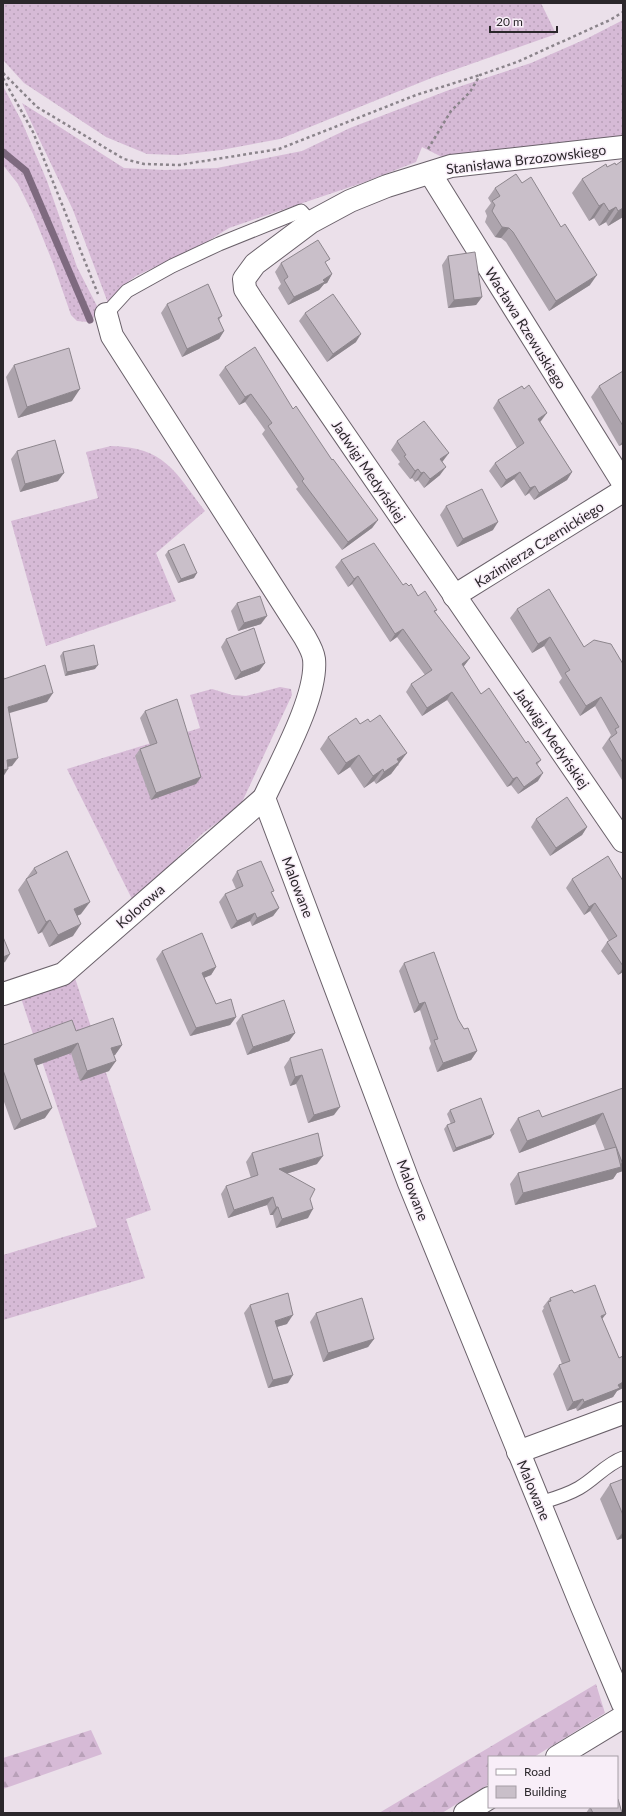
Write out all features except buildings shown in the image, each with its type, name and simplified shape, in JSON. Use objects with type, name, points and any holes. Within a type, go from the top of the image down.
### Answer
[{"type":"street","name":"Stanisława Brzozowskiego","points":[[430,173],[451,166],[623,147]]},
{"type":"street","name":"Jadwigi Medyńskiej","points":[[430,173],[387,186],[350,201],[311,222],[255,264],[244,279],[245,289],[623,841]]},
{"type":"street","name":"Wacława Rzewuskiego","points":[[430,173],[623,483]]},
{"type":"street","points":[[106,314],[112,336],[304,636],[314,657],[314,672],[308,701],[264,798]]},
{"type":"street","name":"Kazimierza Czernickiego","points":[[454,596],[623,491]]},
{"type":"street","name":"Kolorowa","points":[[3,994],[63,974],[264,798]]},
{"type":"street","name":"Malowane","points":[[264,798],[409,1183],[518,1452],[623,1704]]},
{"type":"street","points":[[518,1452],[623,1413]]},
{"type":"street","points":[[559,1756],[623,1717]]},
{"type":"street","points":[[465,1813],[488,1799]]},
{"type":"lane","points":[[106,314],[127,291],[172,266],[219,244],[301,211],[311,222]]},
{"type":"lane","points":[[540,1504],[577,1489],[594,1478],[611,1462],[623,1458]]},
{"type":"path","points":[[3,73],[37,107],[124,159],[144,164],[179,165],[278,149],[416,95],[517,62],[610,20],[623,12]]},
{"type":"path","points":[[430,173],[428,148],[451,111],[470,92],[480,75]]},
{"type":"path","points":[[3,78],[33,132],[106,314]]},
{"type":"green space","points":[[3,3],[541,3],[556,34],[434,77],[280,139],[221,150],[178,155],[147,154],[106,137],[24,83],[3,60]]},
{"type":"green space","points":[[623,20],[623,137],[444,158],[422,147],[416,162],[362,183],[229,228],[205,243],[136,276],[122,286],[108,303],[73,210],[22,103],[124,168],[165,170],[217,168],[302,151],[350,128],[449,90],[531,63],[588,38]]},
{"type":"green space","points":[[3,86],[22,122],[47,181],[77,267],[97,306],[94,317],[88,322],[77,321],[71,315],[53,263],[33,214],[18,184],[3,165]]},
{"type":"green space","points":[[111,446],[129,447],[144,451],[157,457],[167,464],[176,474],[205,511],[156,553],[176,601],[46,646],[11,521],[98,498],[86,452]]},
{"type":"green space","points":[[280,687],[291,689],[292,695],[243,800],[236,809],[203,833],[133,901],[67,769],[200,728],[190,695],[212,689],[232,695],[246,696]]},
{"type":"green space","points":[[75,978],[151,1210],[126,1219],[145,1278],[3,1320],[3,1255],[97,1227],[20,995]]},
{"type":"green space","points":[[596,1684],[605,1713],[536,1756],[488,1756],[488,1785],[442,1813],[379,1813]]},
{"type":"green space","points":[[91,1730],[102,1754],[3,1789],[3,1758]]},
{"type":"waterway","points":[[3,152],[26,171],[90,320]]}]
